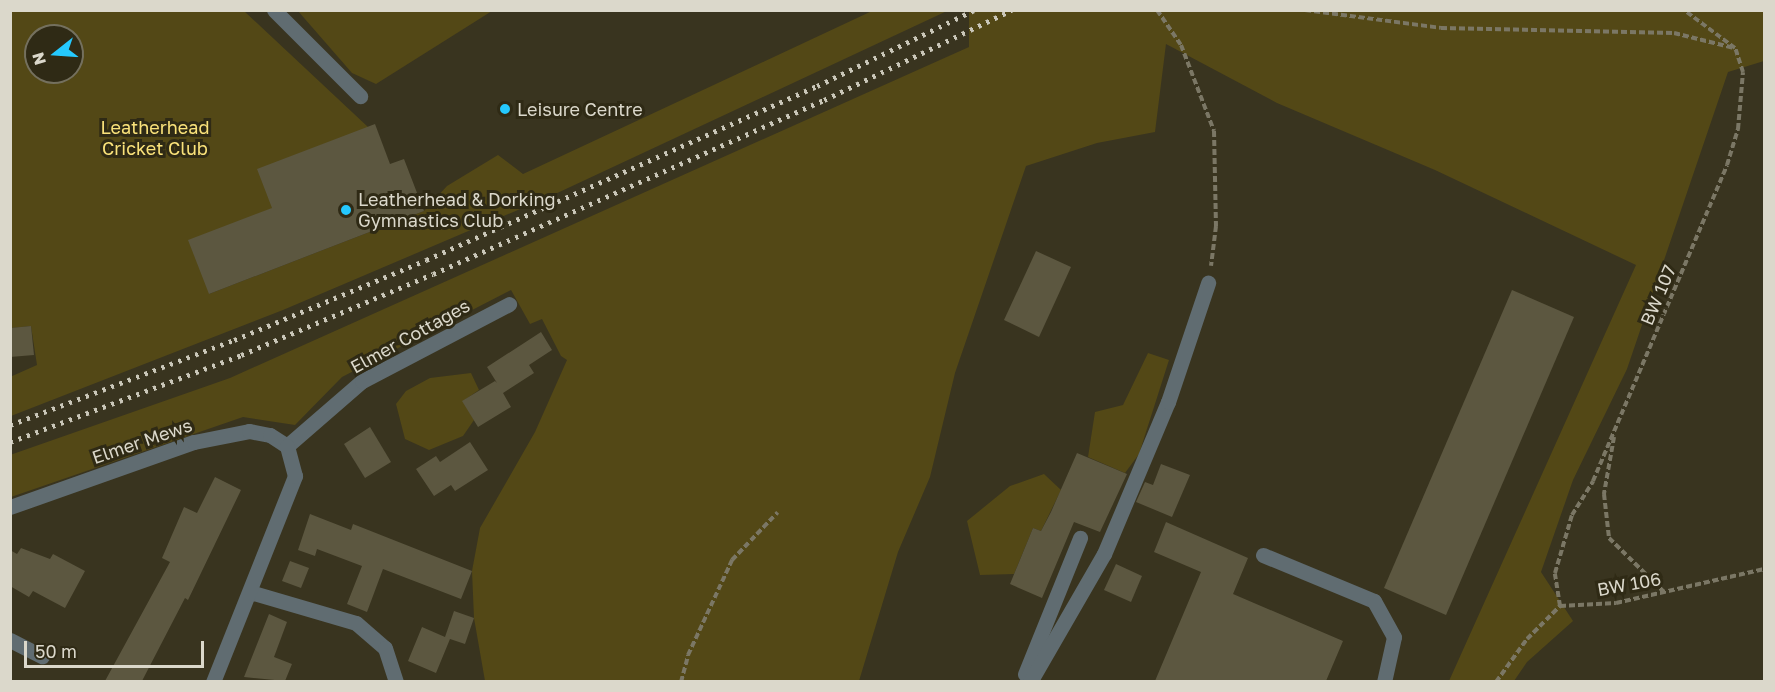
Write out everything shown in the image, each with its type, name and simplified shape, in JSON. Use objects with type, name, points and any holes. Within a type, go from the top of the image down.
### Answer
[{"type":"street","points":[[274,10],[360,96]]},
{"type":"street","points":[[1030,681],[1104,554],[1168,402],[1208,283]]},
{"type":"street","name":"Elmer Cottages","points":[[288,446],[362,381],[509,304]]},
{"type":"street","name":"Elmer Mews","points":[[10,507],[194,442],[249,431],[270,435],[288,446]]},
{"type":"street","points":[[213,681],[295,476],[288,446]]},
{"type":"street","points":[[1022,681],[1080,538]]},
{"type":"street","points":[[1263,555],[1374,601],[1394,637],[1384,681]]},
{"type":"street","points":[[250,592],[356,623],[385,648],[396,681]]},
{"type":"street","points":[[10,640],[42,656]]},
{"type":"path","points":[[1157,10],[1181,45],[1214,131],[1216,226],[1208,283]]},
{"type":"path","points":[[1305,10],[1441,28],[1674,33],[1735,48]]},
{"type":"path","points":[[1684,10],[1735,48]]},
{"type":"path","name":"BW 107","points":[[1560,606],[1555,573],[1566,534],[1615,430],[1727,165],[1738,129],[1743,72],[1735,48]]},
{"type":"path","points":[[1615,430],[1604,494],[1609,538],[1664,591]]},
{"type":"path","points":[[681,681],[687,655],[732,560],[778,512]]},
{"type":"path","name":"BW 106","points":[[1560,606],[1616,603],[1764,569]]},
{"type":"path","points":[[1496,681],[1527,639],[1560,606]]},
{"type":"green space","name":"Leatherhead Cricket Club","points":[[11,11],[244,11],[368,127],[272,208],[209,294],[424,211],[447,186],[498,155],[523,174],[872,11],[947,11],[553,195],[283,310],[11,416],[10,377],[37,365],[31,326],[11,328]]},
{"type":"green space","points":[[298,11],[492,11],[376,84],[352,73]]},
{"type":"green space","points":[[969,11],[1764,11],[1764,61],[1728,72],[1627,369],[1573,480],[1541,572],[1573,621],[1527,662],[1514,681],[1449,681],[1636,265],[1435,170],[1277,103],[1166,44],[1155,132],[1097,143],[1026,166],[955,373],[930,477],[898,552],[859,681],[485,681],[474,618],[472,571],[480,528],[535,432],[567,360],[561,356],[542,319],[530,324],[511,290],[342,377],[295,425],[243,417],[11,497],[10,455],[230,378],[969,47]]},
{"type":"green space","points":[[1148,353],[1169,360],[1139,454],[1125,473],[1088,457],[1095,412],[1123,405]]},
{"type":"green space","points":[[471,373],[479,390],[463,401],[474,420],[463,436],[429,450],[405,439],[396,404],[406,391],[430,378]]},
{"type":"green space","points":[[1044,474],[1061,490],[1041,531],[1033,528],[1014,574],[980,575],[967,521],[1010,486]]},
{"type":"building","name":"Leatherhead & Dorking Gymnastics Club","points":[[375,124],[390,164],[404,159],[424,211],[209,294],[188,240],[272,208],[257,169]]},
{"type":"building","points":[[1036,251],[1071,267],[1039,337],[1004,320]]},
{"type":"building","points":[[1512,290],[1574,317],[1446,615],[1384,588]]},
{"type":"building","points":[[31,326],[34,355],[10,357],[10,328]]},
{"type":"building","points":[[541,332],[552,350],[529,365],[534,373],[503,393],[511,407],[478,427],[462,401],[495,381],[497,383],[487,367]]},
{"type":"building","points":[[370,427],[391,462],[365,478],[344,444]]},
{"type":"building","points":[[470,442],[488,470],[455,491],[451,485],[434,496],[416,469],[436,456],[440,462]]},
{"type":"building","points":[[1077,453],[1127,474],[1100,532],[1074,522],[1042,598],[1010,584],[1033,528],[1041,531]]},
{"type":"building","points":[[1161,464],[1190,475],[1172,517],[1136,502],[1145,482],[1153,485]]},
{"type":"building","points":[[215,477],[241,490],[188,600],[185,598],[142,681],[105,681],[170,562],[162,558],[184,507],[197,513]]},
{"type":"building","points":[[310,514],[351,530],[353,524],[472,571],[461,599],[383,569],[367,612],[347,604],[362,566],[317,549],[315,556],[298,550]]},
{"type":"building","points":[[1166,522],[1248,558],[1233,594],[1343,641],[1326,681],[1155,681],[1201,572],[1154,552]]},
{"type":"building","points":[[21,548],[50,559],[53,554],[85,571],[65,608],[33,591],[29,597],[10,586],[10,550],[17,554]]},
{"type":"building","points":[[290,561],[309,568],[301,588],[282,581]]},
{"type":"building","points":[[1116,564],[1142,576],[1131,602],[1104,590]]},
{"type":"building","points":[[454,611],[474,618],[465,644],[450,639],[436,673],[408,661],[422,627],[445,637]]},
{"type":"building","points":[[269,614],[287,622],[274,657],[292,664],[285,681],[244,677]]},
{"type":"railway","points":[[10,425],[234,340],[426,260],[817,86],[974,10]]},
{"type":"railway","points":[[10,442],[241,355],[433,274],[824,100],[1012,10]]},
{"type":"place","name":"Leisure Centre","points":[[505,109]]},
{"type":"place","name":"Leatherhead & Dorking Gymnastics Club","points":[[346,210]]}]
